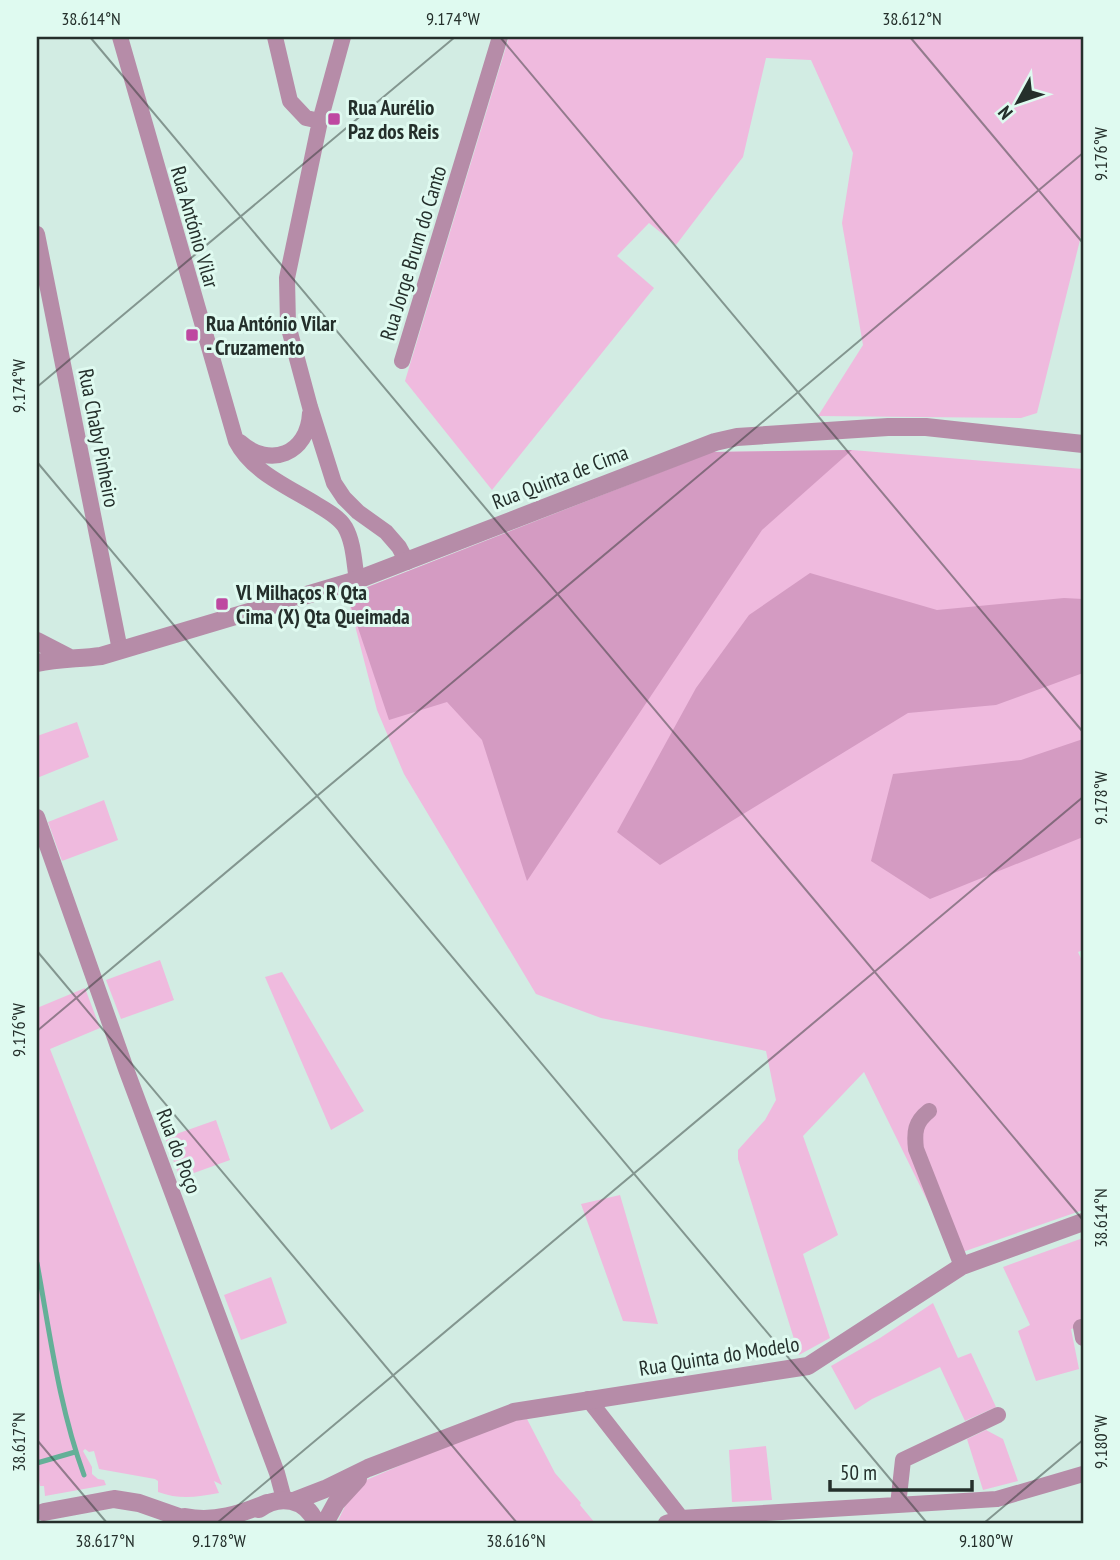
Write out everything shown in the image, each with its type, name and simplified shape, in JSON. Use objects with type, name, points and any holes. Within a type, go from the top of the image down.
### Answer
[{"type":"street","name":"Rua António Vilar","points":[[120,37],[232,432],[251,463],[332,514],[344,526],[350,541],[357,580]]},
{"type":"street","points":[[275,37],[290,101],[306,118],[320,121]]},
{"type":"street","points":[[343,37],[320,121],[286,288],[288,325],[334,483],[358,512],[386,533],[399,547],[407,562]]},
{"type":"street","name":"Rua Jorge Brum do Canto","points":[[402,361],[500,37]]},
{"type":"street","name":"Rua Chaby Pinheiro","points":[[37,234],[120,650]]},
{"type":"street","points":[[232,432],[250,450],[268,456],[288,452],[304,438],[309,426],[310,407]]},
{"type":"street","name":"Rua Quinta de Cima","points":[[37,663],[68,657],[89,658],[120,650],[357,580],[715,442],[737,437],[926,427],[1083,444]]},
{"type":"street","points":[[37,641],[68,657]]},
{"type":"street","name":"Rua do Poço","points":[[37,817],[126,1069],[277,1473],[282,1501]]},
{"type":"street","points":[[929,1111],[916,1125],[916,1149],[962,1266]]},
{"type":"street","name":"Rua Quinta do Modelo","points":[[175,1515],[192,1518],[243,1513],[282,1501],[514,1412],[808,1366],[962,1266],[1083,1222]]},
{"type":"street","points":[[588,1399],[678,1522],[997,1499],[1083,1474]]},
{"type":"street","points":[[898,1505],[903,1460],[998,1415]]},
{"type":"street","name":"Rua Quinta do Modelo","points":[[325,1523],[350,1486],[378,1464]]},
{"type":"street","points":[[44,1512],[114,1499],[139,1503],[196,1523]]},
{"type":"street","points":[[249,1523],[257,1510],[282,1501],[309,1510],[316,1523]]},
{"type":"shaded area","points":[[509,37],[1083,37],[1083,228],[1037,413],[1021,418],[818,416],[863,345],[842,223],[853,153],[811,60],[766,58],[743,157],[676,245],[649,223],[617,256],[654,288],[492,490],[405,381]]},
{"type":"shaded area","points":[[852,450],[1083,469],[1083,950],[1078,952],[1083,963],[1083,1210],[954,1255],[864,1072],[803,1136],[838,1235],[803,1254],[830,1338],[799,1355],[738,1159],[738,1150],[765,1120],[776,1100],[766,1051],[601,1018],[536,994],[404,774],[377,710],[347,595],[712,452]]},
{"type":"shaded area","points":[[852,450],[762,530],[527,881],[482,740],[447,702],[389,720],[347,595],[712,452]]},
{"type":"shaded area","points":[[810,573],[937,610],[1064,598],[1083,599],[1083,673],[996,705],[908,713],[660,865],[617,832],[696,688],[749,615]]},
{"type":"shaded area","points":[[77,722],[89,757],[37,778],[37,736]]},
{"type":"shaded area","points":[[1083,739],[1083,837],[930,899],[871,861],[893,774],[1021,760]]},
{"type":"shaded area","points":[[104,800],[118,840],[62,861],[48,822]]},
{"type":"shaded area","points":[[160,960],[174,1000],[121,1019],[106,980]]},
{"type":"shaded area","points":[[282,972],[364,1111],[331,1130],[265,977]]},
{"type":"shaded area","points":[[85,988],[100,1028],[50,1049],[222,1485],[214,1481],[219,1493],[196,1497],[166,1495],[158,1492],[158,1481],[155,1479],[99,1469],[94,1451],[85,1449],[83,1451],[92,1467],[92,1474],[104,1480],[106,1485],[45,1496],[44,1486],[40,1486],[37,1468],[37,1008]]},
{"type":"shaded area","points":[[216,1120],[230,1160],[180,1178],[165,1138]]},
{"type":"shaded area","points":[[620,1195],[658,1324],[623,1321],[581,1204]]},
{"type":"shaded area","points":[[1083,1238],[1083,1326],[1071,1329],[1079,1369],[1036,1381],[1018,1331],[1030,1325],[1003,1267]]},
{"type":"shaded area","points":[[271,1277],[287,1323],[241,1340],[224,1295]]},
{"type":"shaded area","points":[[933,1303],[958,1358],[971,1353],[996,1407],[965,1421],[940,1367],[872,1399],[855,1410],[831,1366]]},
{"type":"shaded area","points":[[527,1419],[555,1473],[595,1523],[337,1523],[347,1502],[364,1481],[501,1422]]},
{"type":"shaded area","points":[[986,1430],[1003,1439],[1018,1481],[983,1490],[967,1439]]},
{"type":"shaded area","points":[[766,1446],[772,1500],[732,1502],[729,1450]]},
{"type":"waterway","points":[[37,1263],[62,1397],[84,1475]]},
{"type":"waterway","points":[[37,1463],[75,1452]]},
{"type":"place","name":"Rua Aurélio Paz dos Reis","points":[[334,119]]},
{"type":"place","name":"Rua António Vilar - Cruzamento","points":[[192,335]]},
{"type":"place","name":"Vl Milhaços R Qta Cima (X) Qta Queimada","points":[[222,604]]}]
